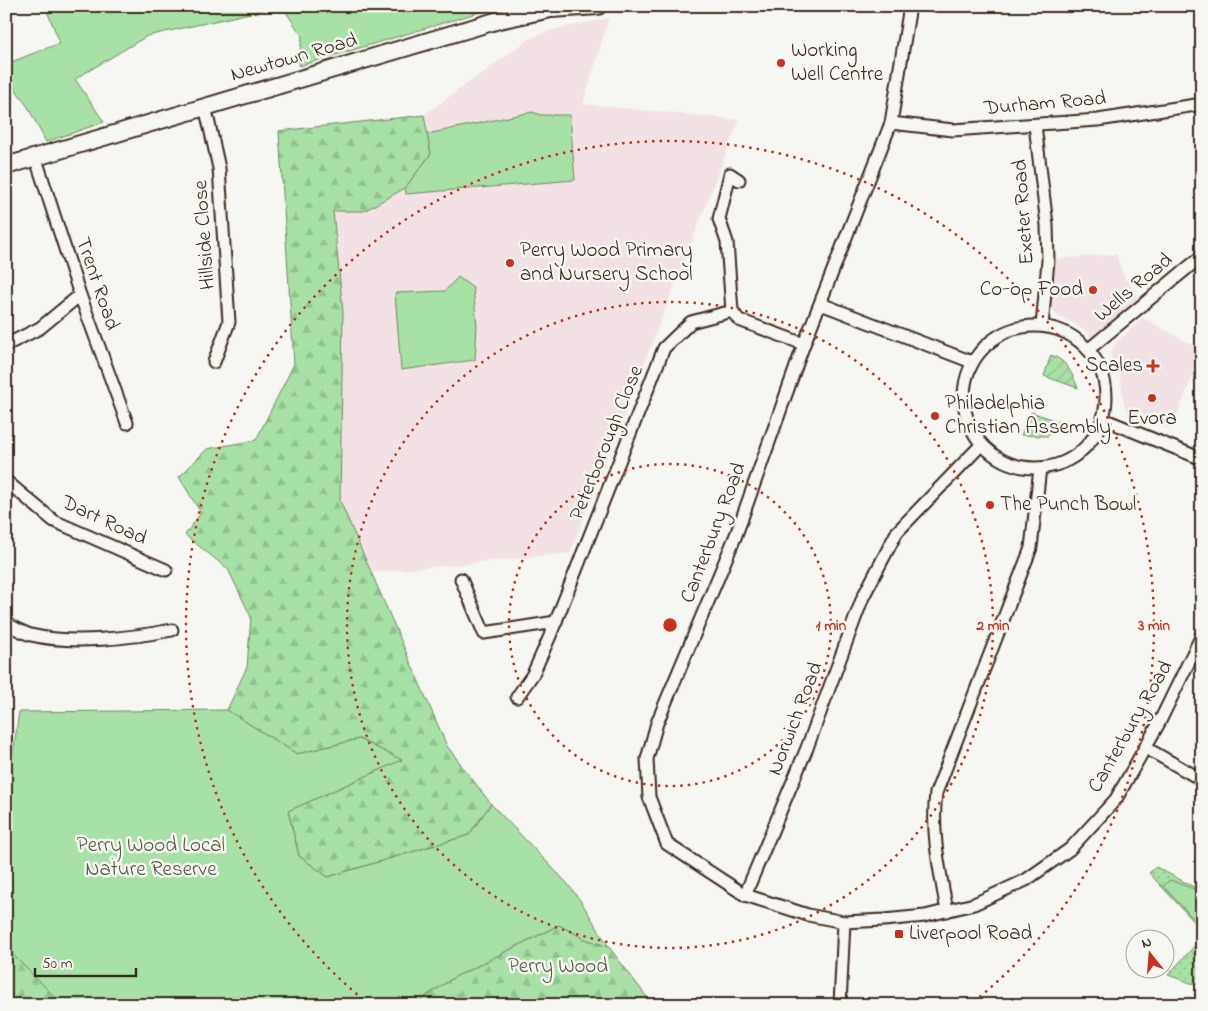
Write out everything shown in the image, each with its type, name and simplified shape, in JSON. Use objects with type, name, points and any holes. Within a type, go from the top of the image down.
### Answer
[{"type":"main road","name":"Newtown Road","points":[[6,166],[499,20],[551,9],[598,6]]},
{"type":"street","name":"Canterbury Road","points":[[910,6],[891,123],[804,344],[736,535],[656,723],[647,759],[649,797],[667,844],[744,896],[808,915],[844,922],[916,917],[947,912],[974,904],[1026,880],[1070,849],[1116,799],[1146,748],[1202,635]]},
{"type":"street","name":"Durham Road","points":[[891,123],[953,130],[1036,125],[1098,120],[1202,104]]},
{"type":"street","name":"Hillside Close","points":[[205,106],[219,168],[229,322],[214,362]]},
{"type":"street","name":"Exeter Road","points":[[1036,125],[1047,225],[1048,261],[1042,326]]},
{"type":"street","name":"Trent Road","points":[[35,156],[80,295],[127,423]]},
{"type":"street","points":[[739,180],[730,174],[719,219],[727,242],[732,311],[739,320],[804,344]]},
{"type":"street","name":"Wells Road","points":[[1089,349],[1202,256]]},
{"type":"street","points":[[6,345],[40,328],[80,295]]},
{"type":"street","points":[[820,304],[972,362]]},
{"type":"street","name":"Peterborough Close","points":[[517,697],[533,674],[556,622],[664,348],[691,322],[732,311]]},
{"type":"street","points":[[1042,326],[1065,332],[1089,349],[1105,382],[1106,396],[1102,419],[1095,436],[1076,455],[1053,466],[1040,468],[1014,465],[991,454],[981,445],[969,426],[964,405],[965,383],[972,362],[983,348],[997,337],[1019,328],[1042,326]]},
{"type":"street","points":[[1102,419],[1202,459]]},
{"type":"street","name":"Norwich Road","points":[[744,896],[806,748],[863,597],[897,532],[981,445]]},
{"type":"street","points":[[947,912],[934,842],[933,815],[936,793],[1031,548],[1040,468]]},
{"type":"street","name":"Dart Road","points":[[6,481],[54,521],[166,570]]},
{"type":"street","points":[[461,579],[484,633],[556,622]]},
{"type":"street","points":[[6,624],[31,635],[82,640],[147,635],[172,630]]},
{"type":"street","points":[[1146,748],[1202,780]]},
{"type":"street","points":[[840,1005],[844,922]]},
{"type":"shaded area","name":"Perry Wood Primary and Nursery School","points":[[609,18],[583,104],[739,120],[570,553],[370,573],[340,501],[343,312],[333,211],[332,125],[424,115],[531,38],[552,30]]},
{"type":"shaded area","points":[[1116,254],[1123,275],[1141,300],[1092,337],[1076,324],[1055,315],[1052,307],[1056,259]]},
{"type":"shaded area","points":[[1143,318],[1202,350],[1202,361],[1193,374],[1172,429],[1130,418],[1124,404],[1120,374],[1110,355],[1116,342]]},
{"type":"green space","points":[[45,6],[282,6],[147,36],[75,79],[104,122],[46,142],[28,107],[14,87],[6,90],[6,64],[60,43]]},
{"type":"green space","points":[[282,6],[500,6],[299,66],[302,36]]},
{"type":"green space","points":[[532,112],[541,115],[570,115],[575,180],[406,194],[405,188],[431,154],[427,134]]},
{"type":"green space","points":[[424,115],[431,154],[405,188],[364,211],[333,211],[343,312],[340,501],[447,746],[491,804],[469,835],[328,877],[299,856],[288,811],[401,760],[359,739],[297,754],[227,710],[247,667],[251,617],[228,569],[185,535],[201,513],[179,477],[207,449],[256,440],[294,364],[279,131]]},
{"type":"green space","points":[[458,277],[473,288],[477,326],[475,360],[401,370],[395,293],[445,291]]},
{"type":"green space","points":[[1051,355],[1057,357],[1065,364],[1078,388],[1044,376]]},
{"type":"green space","points":[[1031,412],[1066,424],[1047,436],[1021,435]]},
{"type":"green space","name":"Perry Wood Local Nature Reserve","points":[[227,710],[297,754],[359,739],[402,760],[288,811],[299,856],[328,877],[469,835],[491,804],[566,882],[580,900],[609,947],[585,939],[559,925],[453,978],[413,1005],[63,1005],[6,948],[6,775],[13,754],[19,712]]},
{"type":"green space","points":[[1156,867],[1194,887],[1202,888],[1202,930],[1149,873]]},
{"type":"green space","points":[[1170,880],[1202,892],[1202,928],[1163,886]]},
{"type":"green space","name":"Perry Wood","points":[[559,925],[585,939],[609,947],[653,1005],[413,1005],[453,978]]},
{"type":"green space","points":[[1202,931],[1202,987],[1176,978],[1176,966],[1198,942]]},
{"type":"green space","points":[[6,948],[56,997],[63,1005],[6,1005]]},
{"type":"place","name":"Working Well Centre","points":[[781,63]]},
{"type":"place","name":"Perry Wood Primary and Nursery School","points":[[510,263]]},
{"type":"place","name":"Co-op Food","points":[[1093,290]]},
{"type":"place","name":"Scales","points":[[1153,366]]},
{"type":"place","name":"Evora","points":[[1152,398]]},
{"type":"place","name":"Philadelphia Christian Assembly","points":[[935,416]]},
{"type":"place","name":"The Punch Bowl","points":[[990,505]]},
{"type":"place","name":"Liverpool Road","points":[[899,934]]}]
